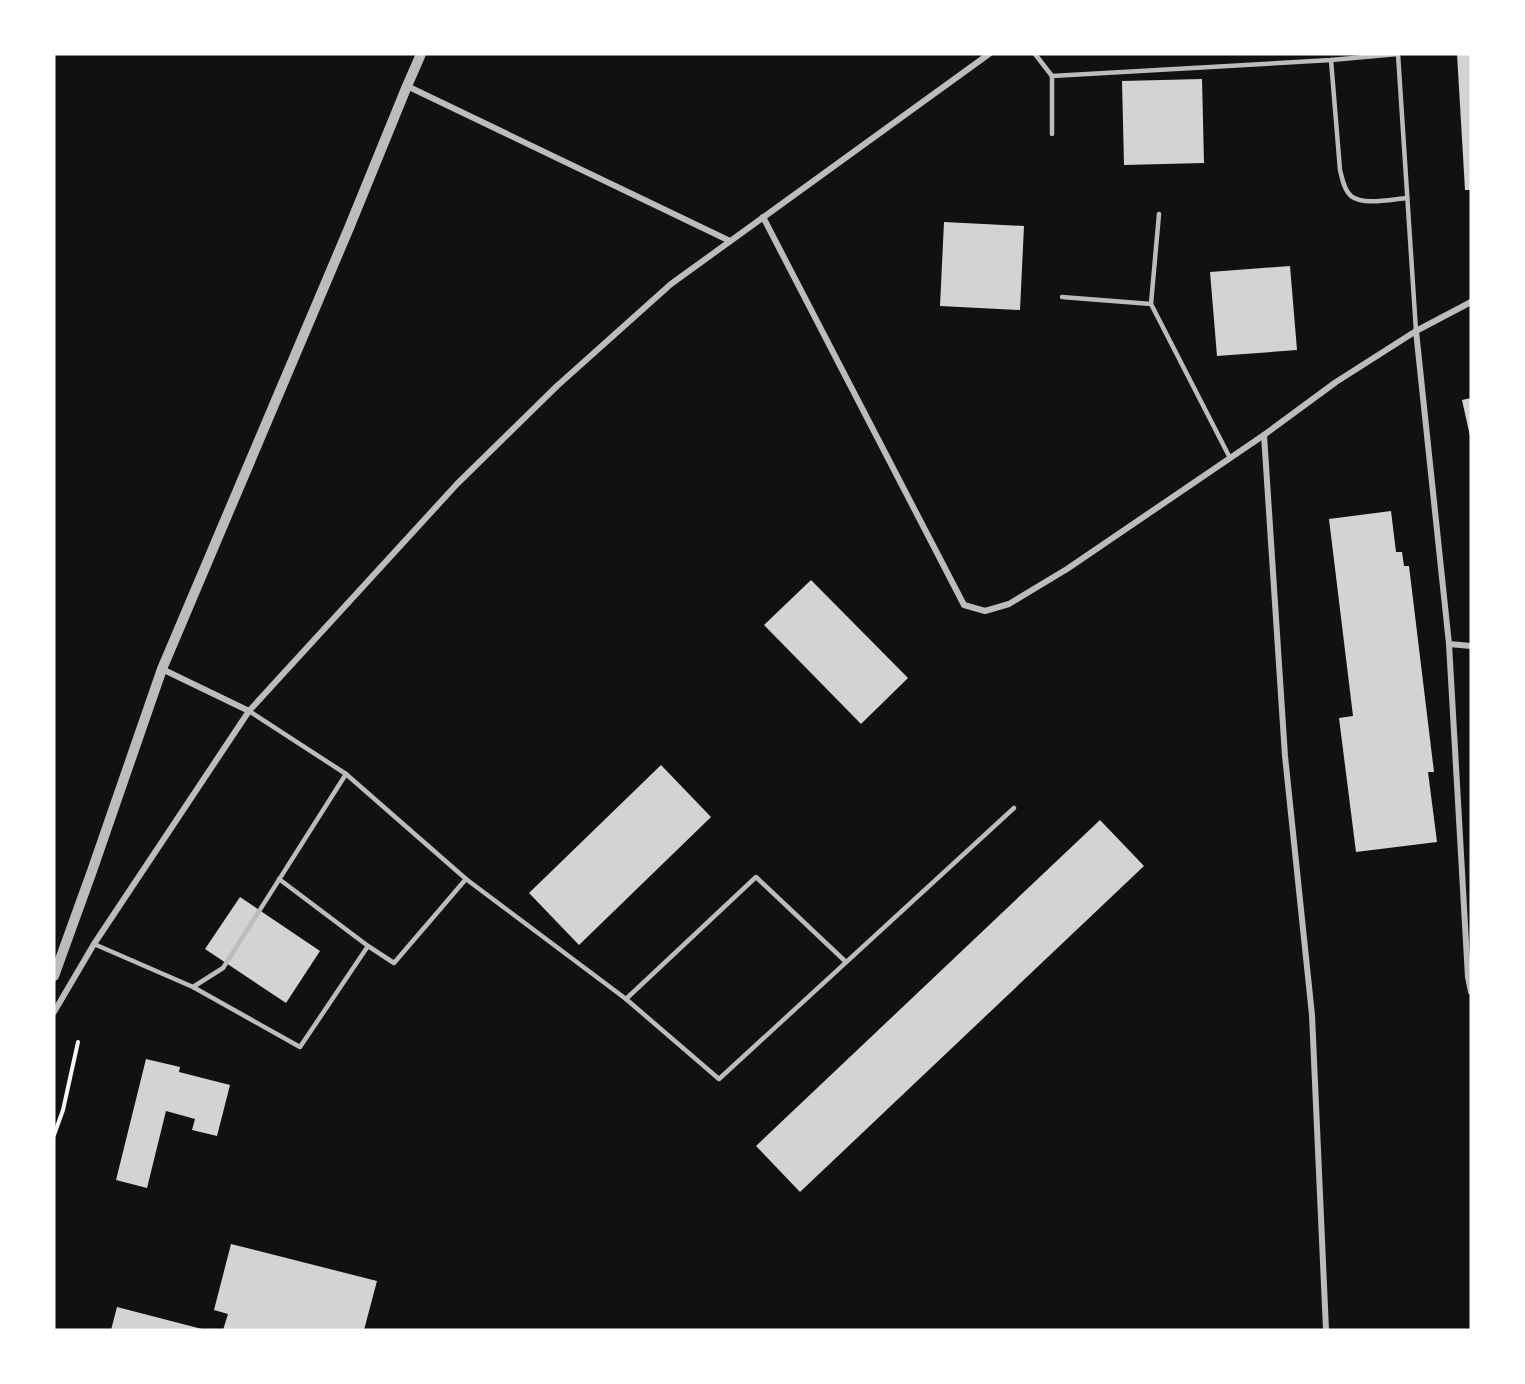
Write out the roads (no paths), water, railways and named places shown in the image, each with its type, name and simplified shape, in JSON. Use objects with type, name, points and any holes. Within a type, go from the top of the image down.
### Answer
[{"type":"street","points":[[54,976],[162,669],[350,228],[421,54]]},
{"type":"street","points":[[54,1012],[94,944],[249,711],[457,484],[557,386],[671,284],[989,54]]},
{"type":"street","points":[[407,86],[730,241]]},
{"type":"street","points":[[763,217],[964,605],[985,611],[1009,604],[1067,569],[1264,435],[1336,382],[1416,331],[1471,302]]},
{"type":"street","points":[[1416,331],[1449,644],[1467,965],[1471,992]]},
{"type":"street","points":[[1264,435],[1285,756],[1312,1015],[1326,1330]]},
{"type":"street","points":[[1449,644],[1471,645]]},
{"type":"street","points":[[162,669],[249,711]]},
{"type":"lane","points":[[1035,54],[1052,76],[1052,134]]},
{"type":"lane","points":[[1052,76],[1398,54],[1416,331]]},
{"type":"lane","points":[[1331,60],[1343,184],[1350,196],[1363,202],[1407,198]]},
{"type":"lane","points":[[1159,214],[1151,304],[1230,458]]},
{"type":"lane","points":[[1062,297],[1151,304]]},
{"type":"lane","points":[[249,711],[345,774],[466,879],[626,999],[719,1079],[1014,808]]},
{"type":"lane","points":[[193,987],[223,968],[345,774]]},
{"type":"lane","points":[[626,999],[756,877],[846,962]]},
{"type":"lane","points":[[279,879],[394,963],[466,879]]},
{"type":"lane","points":[[94,944],[193,987],[300,1047],[368,946]]}]
